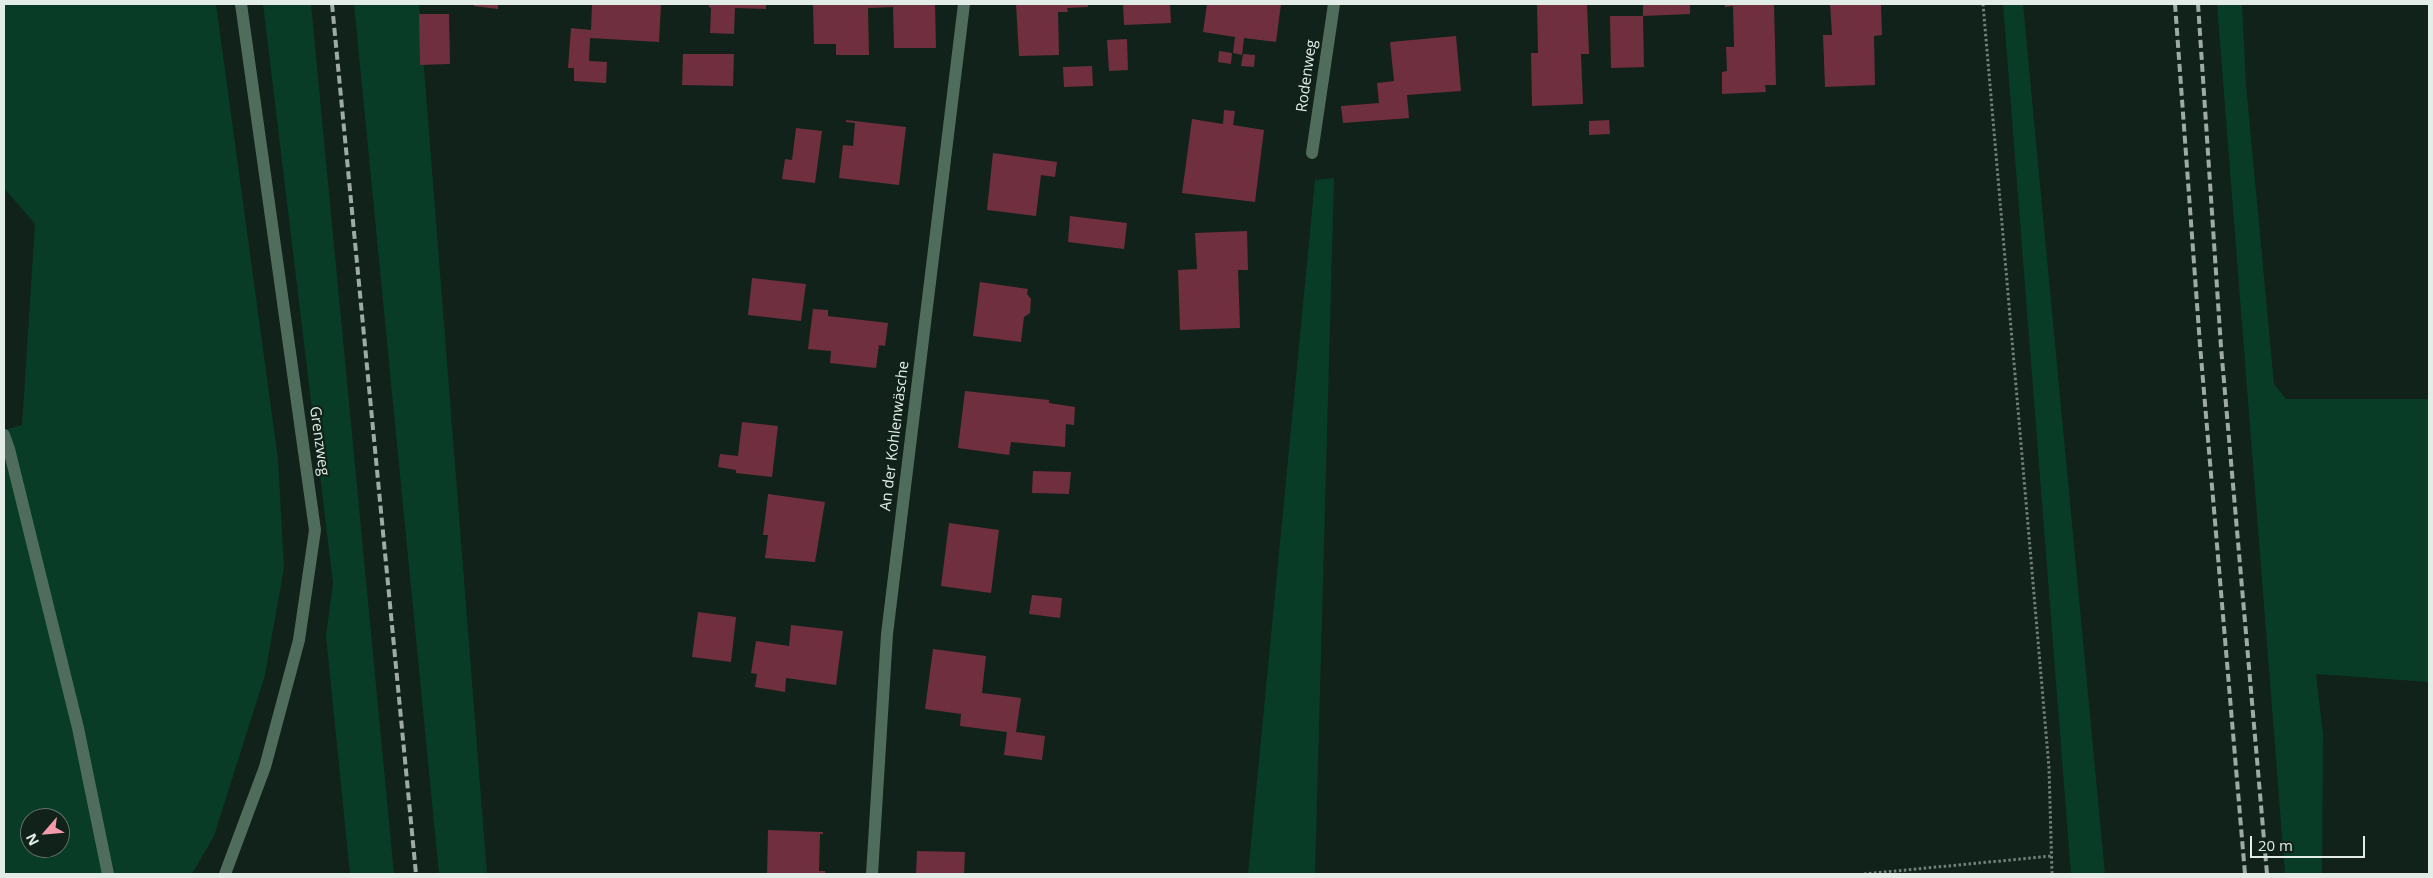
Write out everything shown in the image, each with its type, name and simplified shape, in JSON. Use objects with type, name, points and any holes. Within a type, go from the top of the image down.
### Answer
[{"type":"street","name":"Grenzweg","points":[[225,874],[265,767],[299,640],[315,530],[241,4]]},
{"type":"street","name":"An der Kohlenwäsche","points":[[872,874],[887,634],[964,4]]},
{"type":"street","name":"Rodenweg","points":[[1312,154],[1334,4]]},
{"type":"street","points":[[4,435],[10,449],[78,728],[108,874]]},
{"type":"path","points":[[1983,4],[2049,768],[2052,874]]},
{"type":"path","points":[[1864,874],[2052,856]]},
{"type":"green space","points":[[4,4],[216,4],[278,459],[284,568],[265,675],[214,836],[192,874],[4,874],[4,430],[22,425],[35,224],[4,188]]},
{"type":"green space","points":[[263,4],[311,4],[394,874],[350,874],[326,636],[333,583]]},
{"type":"green space","points":[[354,4],[419,4],[487,874],[439,874]]},
{"type":"green space","points":[[2003,4],[2023,4],[2105,874],[2071,874]]},
{"type":"green space","points":[[2217,4],[2242,4],[2246,85],[2274,384],[2286,399],[2429,399],[2429,682],[2316,674],[2323,734],[2322,874],[2285,874]]},
{"type":"green space","points":[[1334,178],[1315,874],[1248,874],[1315,180]]},
{"type":"building","points":[[474,4],[498,4],[498,9],[474,6]]},
{"type":"building","points":[[592,4],[661,4],[659,42],[590,38],[589,61],[607,62],[606,83],[574,81],[574,68],[568,68],[571,28],[591,30]]},
{"type":"building","points":[[709,4],[766,4],[766,9],[735,8],[734,34],[710,33],[711,8]]},
{"type":"building","points":[[813,4],[935,4],[936,48],[894,48],[893,7],[868,8],[869,55],[836,55],[836,44],[814,44]]},
{"type":"building","points":[[1016,4],[1088,4],[1088,7],[1067,8],[1068,12],[1058,12],[1059,55],[1019,56]]},
{"type":"building","points":[[1123,4],[1170,4],[1171,23],[1124,25]]},
{"type":"building","points":[[1207,4],[1281,4],[1276,42],[1244,38],[1242,55],[1233,53],[1235,37],[1203,32]]},
{"type":"building","points":[[1537,4],[1587,4],[1589,54],[1581,54],[1583,104],[1532,106],[1531,53],[1538,53]]},
{"type":"building","points":[[1643,4],[1690,4],[1690,14],[1643,16]]},
{"type":"building","points":[[1725,4],[1774,4],[1776,85],[1765,85],[1766,92],[1722,94],[1722,72],[1727,71],[1726,47],[1734,47],[1733,6],[1725,7]]},
{"type":"building","points":[[1830,4],[1881,4],[1882,35],[1874,36],[1875,85],[1825,87],[1823,35],[1832,35]]},
{"type":"building","points":[[419,14],[449,14],[450,64],[420,65]]},
{"type":"building","points":[[1610,16],[1643,16],[1644,67],[1611,68]]},
{"type":"building","points":[[1456,36],[1461,91],[1407,95],[1409,118],[1343,123],[1341,106],[1379,103],[1377,83],[1394,81],[1390,42]]},
{"type":"building","points":[[1127,39],[1128,70],[1109,71],[1107,40]]},
{"type":"building","points":[[1219,51],[1232,53],[1231,64],[1218,62]]},
{"type":"building","points":[[683,54],[734,54],[733,86],[682,85]]},
{"type":"building","points":[[1243,54],[1255,55],[1254,67],[1241,66]]},
{"type":"building","points":[[1092,66],[1093,86],[1064,87],[1063,67]]},
{"type":"building","points":[[1224,110],[1235,111],[1233,125],[1264,130],[1255,202],[1182,193],[1192,119],[1223,124]]},
{"type":"building","points":[[846,120],[906,127],[899,185],[839,178],[843,145],[853,146],[855,123],[846,122]]},
{"type":"building","points":[[1609,120],[1610,134],[1589,135],[1589,121]]},
{"type":"building","points":[[796,128],[822,131],[815,183],[782,179],[785,159],[792,160]]},
{"type":"building","points":[[993,153],[1057,162],[1055,177],[1041,175],[1036,216],[987,210]]},
{"type":"building","points":[[1070,216],[1127,223],[1124,249],[1068,242]]},
{"type":"building","points":[[1247,231],[1248,270],[1238,270],[1240,328],[1180,330],[1178,270],[1197,269],[1195,233]]},
{"type":"building","points":[[752,278],[806,284],[801,321],[748,315]]},
{"type":"building","points":[[980,282],[1028,289],[1027,294],[1031,299],[1030,313],[1024,317],[1021,342],[973,336]]},
{"type":"building","points":[[813,309],[828,310],[828,316],[888,323],[885,346],[879,345],[876,368],[830,363],[831,351],[808,349]]},
{"type":"building","points":[[965,391],[1049,400],[1049,403],[1075,407],[1074,425],[1066,424],[1065,447],[1011,442],[1009,455],[958,448]]},
{"type":"building","points":[[742,422],[778,426],[772,477],[736,473],[736,470],[718,467],[720,454],[738,456]]},
{"type":"building","points":[[1033,471],[1071,472],[1069,494],[1032,493]]},
{"type":"building","points":[[768,494],[825,502],[815,562],[765,558],[768,535],[763,535]]},
{"type":"building","points":[[949,523],[999,530],[991,593],[941,586]]},
{"type":"building","points":[[1032,595],[1062,598],[1060,618],[1029,614]]},
{"type":"building","points":[[698,612],[736,617],[731,662],[692,657]]},
{"type":"building","points":[[791,625],[843,631],[836,685],[786,678],[785,692],[755,687],[757,674],[751,673],[756,641],[789,646]]},
{"type":"building","points":[[933,649],[986,656],[982,693],[1021,698],[1016,732],[1045,736],[1042,760],[1004,755],[1007,732],[960,726],[961,714],[925,709]]},
{"type":"building","points":[[768,830],[823,832],[823,834],[820,834],[819,871],[825,871],[825,873],[767,874]]},
{"type":"building","points":[[917,851],[965,852],[964,874],[916,874]]},
{"type":"railway","points":[[332,4],[416,874]]},
{"type":"railway","points":[[2175,4],[2200,345],[2245,874]]},
{"type":"railway","points":[[2198,4],[2221,347],[2267,874]]}]
